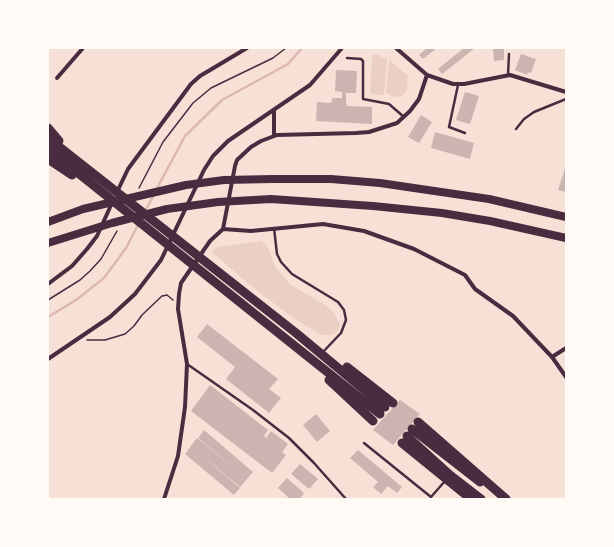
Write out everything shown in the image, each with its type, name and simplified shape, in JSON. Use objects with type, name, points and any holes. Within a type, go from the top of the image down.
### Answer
[{"type":"highway","points":[[48,149],[271,327],[386,408],[324,351],[296,332],[95,175],[50,135]]},
{"type":"highway","points":[[48,159],[117,204]]},
{"type":"highway","points":[[48,222],[83,209],[186,185],[224,180],[273,179],[331,179],[380,183],[489,199],[566,217]]},
{"type":"highway","points":[[48,243],[74,234],[167,209],[218,202],[271,199],[374,206],[442,213],[490,221],[566,238]]},
{"type":"highway","points":[[271,327],[373,421]]},
{"type":"highway","points":[[410,432],[448,477],[471,499]]},
{"type":"highway","points":[[410,432],[502,499]]},
{"type":"highway","points":[[410,432],[506,499]]},
{"type":"highway","points":[[448,477],[481,499]]},
{"type":"street","points":[[57,78],[83,48]]},
{"type":"street","points":[[48,284],[72,266],[97,236],[128,169],[191,84],[200,76],[247,48]]},
{"type":"street","points":[[48,359],[110,317],[135,294],[150,276],[161,260],[204,170],[213,156],[228,141],[310,85],[342,48]]},
{"type":"street","points":[[398,48],[427,75],[458,85],[508,75],[522,77],[566,92]]},
{"type":"street","points":[[165,498],[178,456],[185,407],[187,364],[178,309],[181,283],[210,241],[223,229],[237,160],[251,147],[274,136],[369,132],[397,123],[405,117],[419,99],[427,75]]},
{"type":"street","points":[[274,110],[274,136]]},
{"type":"street","points":[[223,229],[251,231],[323,224],[364,231],[414,249],[465,275],[475,289],[513,316],[552,357],[566,377]]},
{"type":"street","points":[[552,357],[566,348]]},
{"type":"lane","points":[[508,75],[509,54]]},
{"type":"lane","points":[[347,58],[361,59],[363,61],[363,100],[389,104],[405,117]]},
{"type":"lane","points":[[458,85],[449,126],[465,132]]},
{"type":"lane","points":[[516,129],[524,119],[534,112],[566,99]]},
{"type":"lane","points":[[274,228],[277,254],[281,262],[292,274],[338,302],[344,310],[346,320],[341,333],[324,351]]},
{"type":"lane","points":[[187,364],[253,410],[289,438],[314,462],[346,499]]},
{"type":"lane","points":[[364,443],[431,497],[448,477]]},
{"type":"path","points":[[137,191],[163,142],[193,103],[211,88],[273,58],[286,48]]},
{"type":"path","points":[[48,300],[80,280],[101,260],[120,226]]},
{"type":"path","points":[[81,337],[89,340],[105,340],[125,334],[164,294],[170,296],[178,309]]},
{"type":"shaded area","points":[[375,54],[387,59],[384,95],[371,94],[370,91],[372,58]]},
{"type":"shaded area","points":[[389,60],[408,76],[407,90],[402,96],[394,97],[386,93]]},
{"type":"shaded area","points":[[262,241],[268,248],[276,268],[291,285],[324,304],[334,313],[340,324],[338,331],[332,335],[321,335],[289,315],[251,286],[212,252],[217,247]]},
{"type":"building","points":[[427,48],[437,48],[423,59],[419,55]]},
{"type":"building","points":[[464,48],[475,48],[442,74],[438,69]]},
{"type":"building","points":[[493,48],[504,48],[504,60],[494,61]]},
{"type":"building","points":[[521,54],[536,59],[531,73],[528,72],[527,75],[515,70]]},
{"type":"building","points":[[336,70],[357,71],[356,93],[346,93],[347,106],[372,107],[372,124],[316,121],[317,102],[329,103],[332,102],[332,98],[342,98],[342,92],[335,91]]},
{"type":"building","points":[[465,92],[479,96],[470,124],[456,120]]},
{"type":"building","points":[[421,115],[432,122],[419,143],[408,137]]},
{"type":"building","points":[[435,132],[474,143],[470,159],[431,148]]},
{"type":"building","points":[[566,165],[566,192],[558,190]]},
{"type":"building","points":[[207,324],[278,379],[269,389],[281,398],[269,413],[226,379],[235,367],[197,337]]},
{"type":"building","points":[[210,385],[268,430],[264,436],[266,438],[271,431],[288,444],[282,452],[286,455],[272,473],[191,411]]},
{"type":"building","points":[[400,400],[420,414],[393,445],[373,430]]},
{"type":"building","points":[[316,414],[330,431],[317,442],[303,425]]},
{"type":"building","points":[[204,430],[253,472],[247,479],[198,438]]},
{"type":"building","points":[[197,438],[247,479],[240,487],[191,446]]},
{"type":"building","points":[[191,446],[240,488],[234,495],[185,454]]},
{"type":"building","points":[[358,450],[402,487],[397,493],[388,486],[381,494],[373,487],[378,482],[350,458]]},
{"type":"building","points":[[300,464],[318,479],[309,489],[291,474]]},
{"type":"building","points":[[287,478],[304,493],[300,499],[290,499],[278,488]]},
{"type":"waterway","points":[[156,190],[185,136],[222,100],[288,64],[302,48]]},
{"type":"waterway","points":[[145,211],[154,195]]},
{"type":"waterway","points":[[48,317],[76,300],[104,278],[126,248],[138,225]]}]
